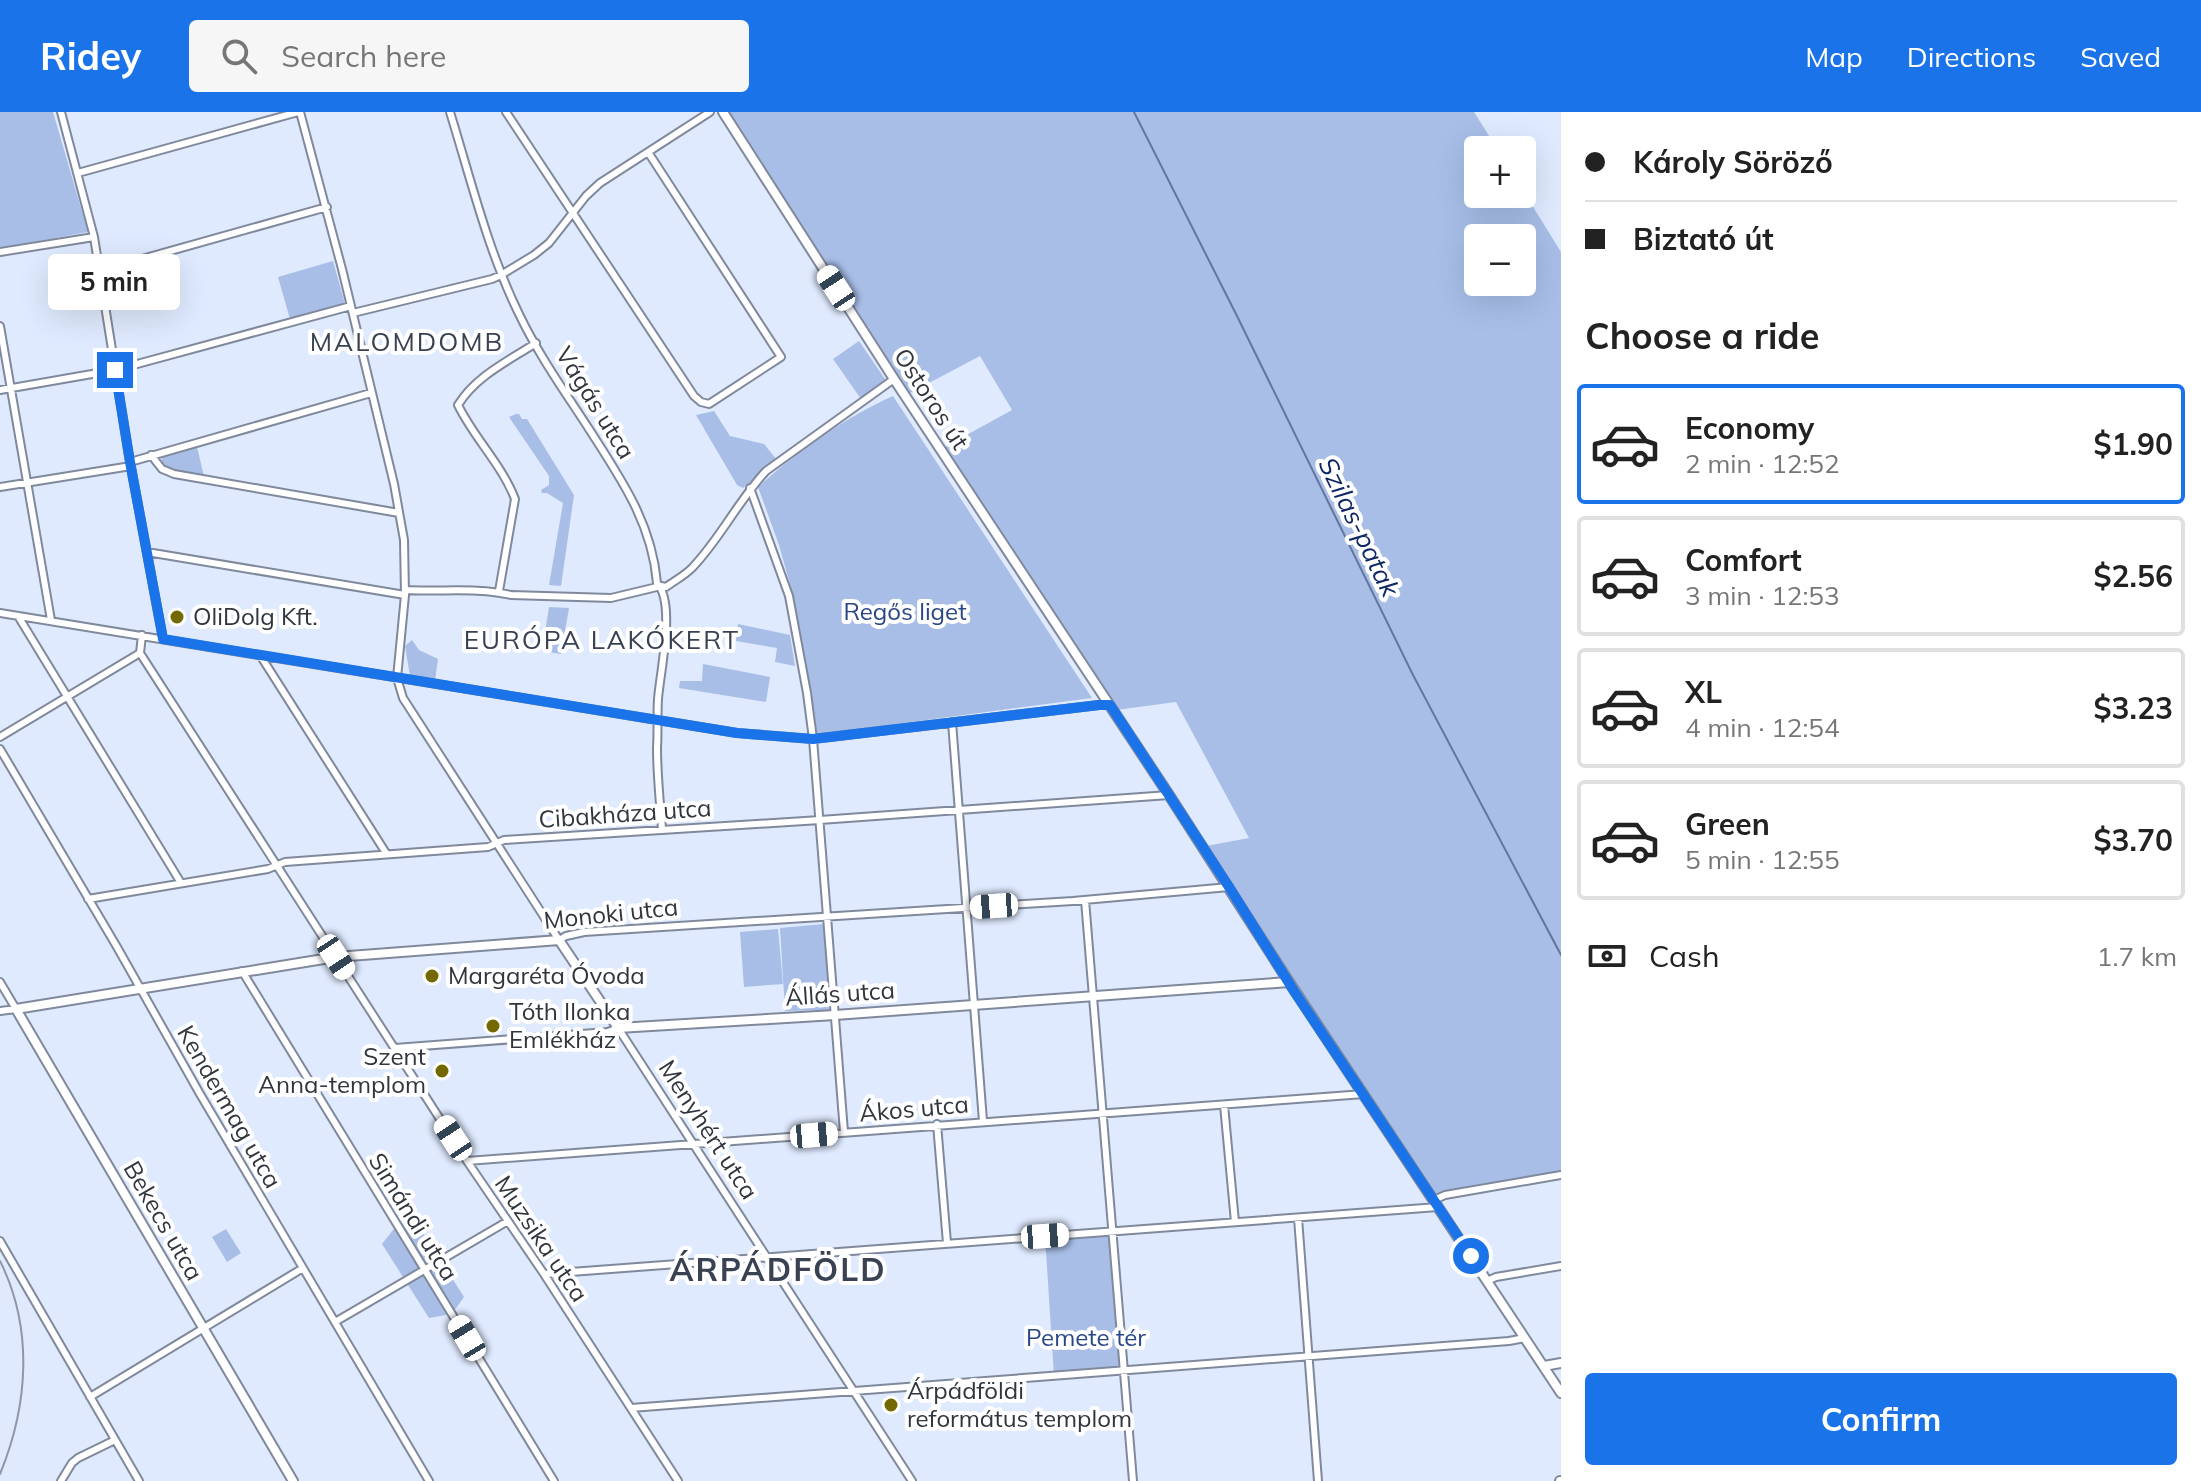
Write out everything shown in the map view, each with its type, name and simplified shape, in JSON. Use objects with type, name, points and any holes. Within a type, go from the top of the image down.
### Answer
[{"type":"street","points":[[61,112],[94,237],[130,464],[163,639]]},
{"type":"street","points":[[78,173],[299,112],[327,207],[406,549],[397,678]]},
{"type":"street","name":"Vágás utca","points":[[450,112],[501,275],[521,318],[628,490],[644,523],[655,559],[657,583],[661,586],[665,606],[657,752],[662,829]]},
{"type":"street","points":[[506,112],[694,396],[709,404],[781,357],[648,152]]},
{"type":"street","points":[[0,390],[115,370],[352,310],[492,279],[549,243],[600,183],[710,112]]},
{"type":"street","name":"Ostoros út","points":[[723,112],[894,379],[1561,1393]]},
{"type":"street","points":[[99,271],[327,207]]},
{"type":"street","points":[[0,252],[94,237]]},
{"type":"street","points":[[0,326],[51,620]]},
{"type":"street","points":[[499,591],[515,499],[458,405],[482,379],[536,343]]},
{"type":"street","points":[[147,552],[405,593],[499,591],[511,595],[602,599],[666,587],[690,570],[714,542],[750,488],[780,460],[894,379]]},
{"type":"street","points":[[0,487],[130,464],[151,455],[371,393]]},
{"type":"street","points":[[151,455],[162,469],[174,474],[399,513]]},
{"type":"street","points":[[750,488],[789,596],[807,693],[844,1132]]},
{"type":"street","points":[[0,613],[737,733],[813,739],[1110,705]]},
{"type":"street","points":[[18,616],[181,883]]},
{"type":"street","points":[[0,737],[140,653],[142,635]]},
{"type":"street","name":"Muzsika utca","points":[[140,653],[467,1161],[678,1481]]},
{"type":"street","points":[[260,655],[386,853]]},
{"type":"street","name":"Menyhért utca","points":[[397,678],[403,698],[912,1481]]},
{"type":"street","points":[[952,722],[983,1121]]},
{"type":"street","name":"Kendermag utca","points":[[0,749],[429,1481]]},
{"type":"street","name":"Cibakháza utca","points":[[88,899],[268,869],[285,862],[488,847],[504,840],[1169,795]]},
{"type":"street","name":"Monoki utca","points":[[0,1011],[336,957],[559,940],[584,932],[1085,900],[1229,887]]},
{"type":"street","points":[[1085,900],[1133,1481]]},
{"type":"street","name":"Simándi utca","points":[[242,971],[554,1481]]},
{"type":"street","name":"Bekecs utca","points":[[0,982],[293,1481]]},
{"type":"street","name":"Állás utca","points":[[395,1048],[608,1032],[618,1028],[1289,982]]},
{"type":"street","name":"Ákos utca","points":[[467,1161],[1364,1094]]},
{"type":"street","points":[[1224,1105],[1235,1222]]},
{"type":"street","points":[[937,1124],[947,1243]]},
{"type":"street","points":[[544,1274],[1298,1218],[1436,1204],[1445,1195],[1561,1175]]},
{"type":"street","points":[[1298,1218],[1318,1481]]},
{"type":"street","points":[[335,1322],[508,1221]]},
{"type":"street","points":[[0,1241],[139,1481]]},
{"type":"street","points":[[1487,1281],[1561,1266]]},
{"type":"street","points":[[90,1397],[303,1268]]},
{"type":"street","points":[[631,1408],[1525,1338]]},
{"type":"street","points":[[1544,1366],[1561,1363]]},
{"type":"street","points":[[61,1481],[78,1458],[115,1440]]},
{"type":"green space","points":[[0,112],[53,112],[88,232],[0,248]]},
{"type":"green space","points":[[726,112],[1474,112],[1489,136],[1464,136],[1464,208],[1534,208],[1561,252],[1561,1173],[1436,1195],[1292,981],[1206,846],[1249,838],[1176,702],[1116,710],[943,448],[1012,410],[980,356],[910,393]]},
{"type":"green space","points":[[333,261],[345,304],[290,319],[278,277]]},
{"type":"green space","points":[[859,341],[887,382],[861,399],[833,359]]},
{"type":"green space","name":"Regős liget","points":[[893,396],[1092,698],[814,735],[793,595],[758,487],[822,436]]},
{"type":"green space","points":[[714,411],[730,436],[764,444],[777,460],[743,488],[737,485],[696,415]]},
{"type":"green space","points":[[516,414],[527,419],[574,495],[561,586],[549,585],[563,503],[542,493],[541,490],[549,485],[549,476],[509,417]]},
{"type":"green space","points":[[197,447],[204,476],[170,471],[161,462],[163,455]]},
{"type":"green space","points":[[549,607],[569,608],[561,654],[542,651]]},
{"type":"green space","points":[[738,624],[790,635],[795,666],[775,662],[777,648],[736,641]]},
{"type":"green space","points":[[412,640],[419,650],[438,659],[435,680],[410,676],[405,646]]},
{"type":"green space","points":[[703,664],[770,677],[766,702],[679,688],[680,681],[702,681]]},
{"type":"green space","points":[[824,924],[829,1010],[785,1011],[780,928]]},
{"type":"green space","points":[[778,929],[783,984],[744,987],[740,932]]},
{"type":"green space","points":[[417,1223],[464,1297],[452,1314],[429,1318],[382,1244],[397,1225]]},
{"type":"green space","points":[[226,1229],[241,1253],[227,1262],[212,1237]]},
{"type":"green space","name":"Pemete tér","points":[[1112,1231],[1123,1371],[1054,1376],[1045,1236]]},
{"type":"waterway","name":"Szilas-patak","points":[[1134,112],[1413,675],[1561,955]]},
{"type":"tram line","points":[[0,1261],[18,1313],[23,1368],[17,1422],[0,1474]]},
{"type":"place","name":"OliDolg Kft.","points":[[177,617]]},
{"type":"place","name":"Margaréta Óvoda","points":[[432,976]]},
{"type":"place","name":"Tóth Ilonka Emlékház","points":[[493,1026]]},
{"type":"place","name":"Szent Anna-templom","points":[[442,1071]]},
{"type":"place","name":"Árpádföldi református templom","points":[[891,1405]]},
{"type":"district","name":"MALOMDOMB","points":[[407,342]]},
{"type":"district","name":"EURÓPA LAKÓKERT","points":[[602,640]]},
{"type":"district","name":"ÁRPÁDFÖLD","points":[[778,1270]]},
{"type":"route","points":[[115,370],[163,639],[775,737],[813,739],[1110,705],[1294,991],[1471,1256]]}]
